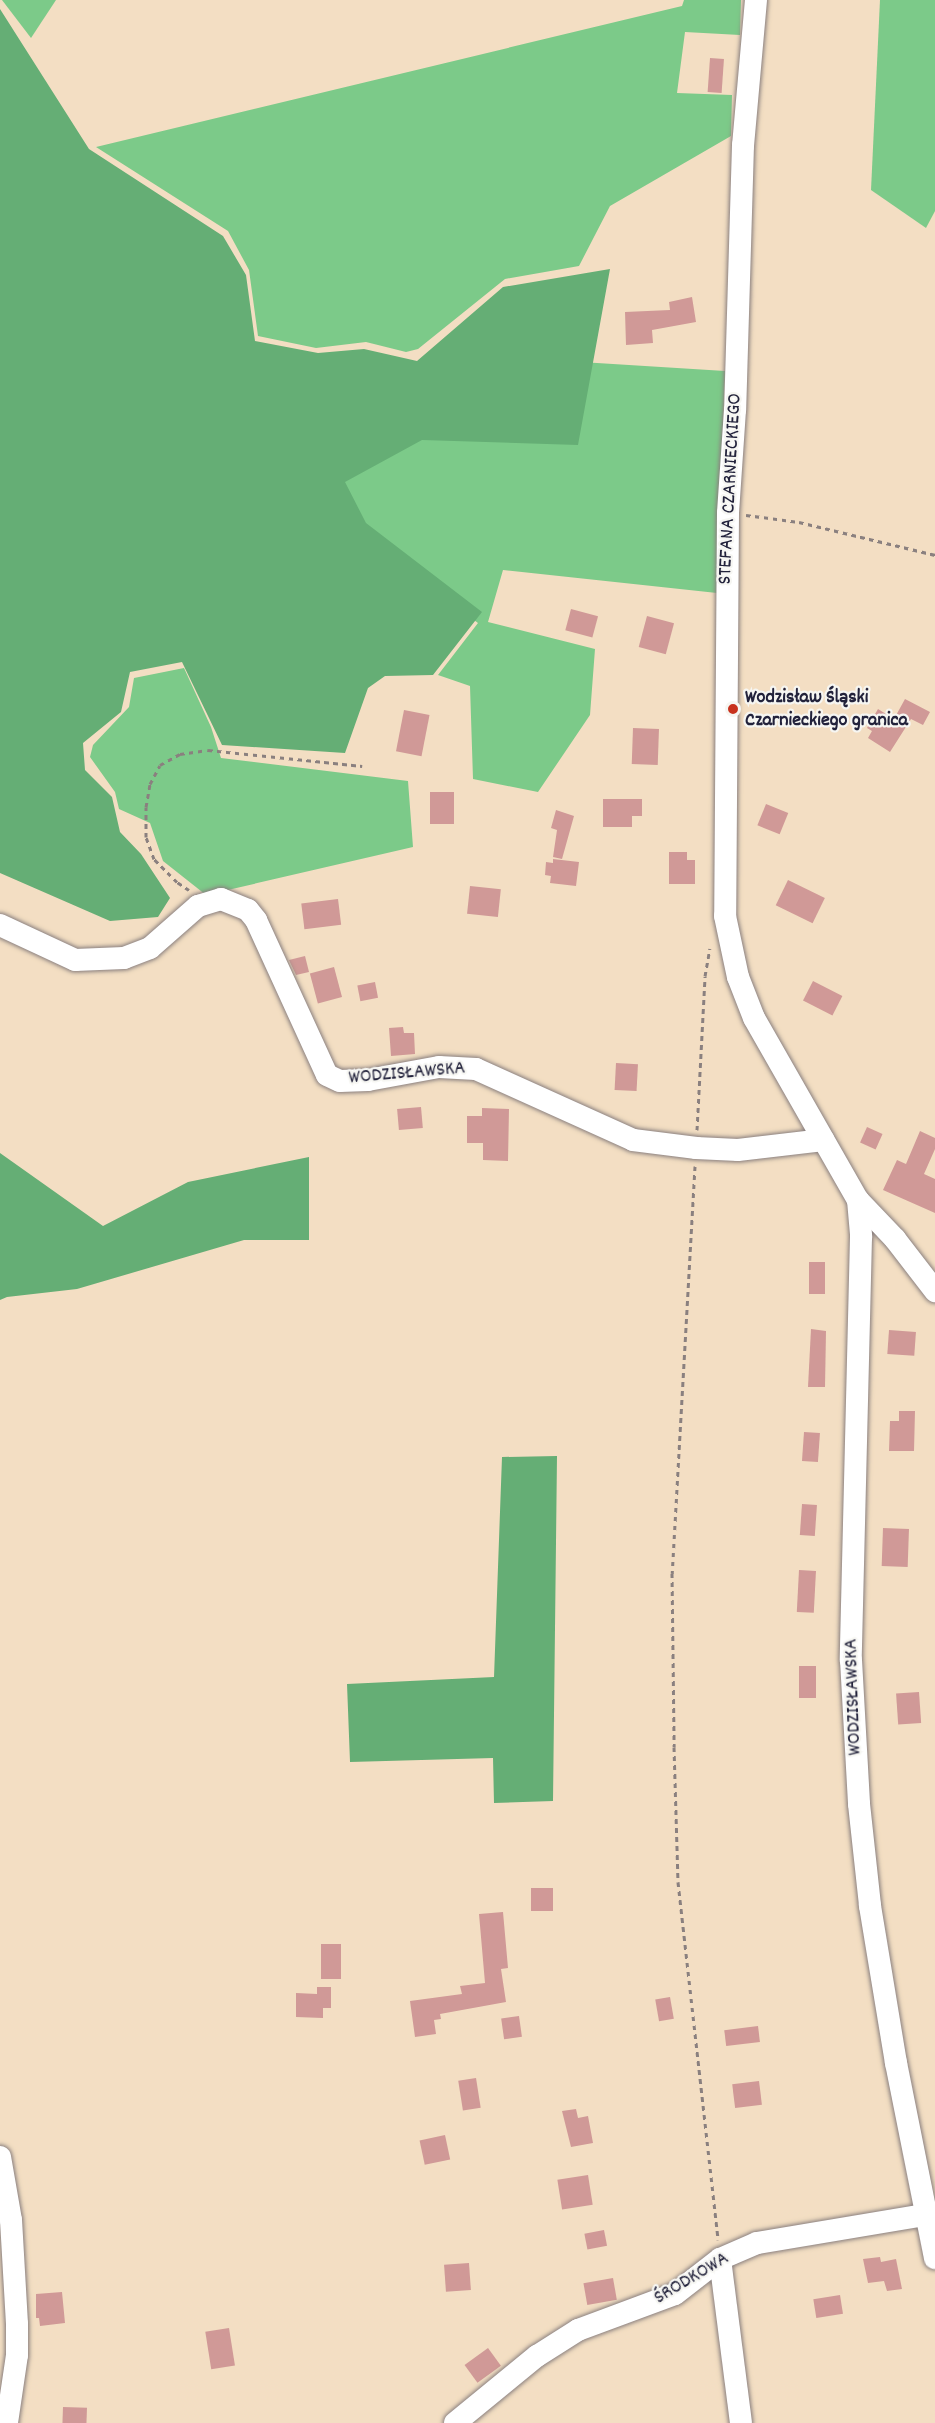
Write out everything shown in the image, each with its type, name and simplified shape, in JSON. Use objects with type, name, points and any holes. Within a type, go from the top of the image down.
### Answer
[{"type":"street","name":"STEFANA CZARNIECKIEGO","points":[[738,977],[725,916],[728,513],[735,410],[742,167],[756,0]]},
{"type":"street","name":"WODZISŁAWSKA","points":[[208,903],[221,899],[248,910],[256,920],[327,1075],[340,1081],[439,1067],[476,1069],[633,1140],[696,1148],[738,1150],[823,1140]]},
{"type":"street","points":[[0,925],[75,960],[124,958],[150,948],[198,906],[208,903]]},
{"type":"street","name":"WODZISŁAWSKA","points":[[738,977],[770,1049],[858,1200],[861,1238],[851,1660],[855,1748],[870,1906],[925,2215],[935,2258]]},
{"type":"street","points":[[858,1200],[895,1239],[935,1291]]},
{"type":"street","points":[[0,2157],[11,2220],[16,2324],[16,2355],[7,2423]]},
{"type":"street","name":"ŚRODKOWA","points":[[455,2423],[537,2356],[578,2331],[675,2294],[720,2259],[757,2243],[925,2215]]},
{"type":"street","points":[[720,2259],[741,2423]]},
{"type":"path","points":[[728,513],[799,522],[935,555]]},
{"type":"path","points":[[208,903],[177,882],[154,859],[146,837],[146,807],[150,783],[160,765],[180,754],[208,750],[362,766]]},
{"type":"path","points":[[720,2259],[678,1882],[672,1573],[705,976],[712,938],[725,916]]},
{"type":"green space","points":[[2,0],[56,0],[31,38]]},
{"type":"green space","points":[[684,0],[741,0],[740,35],[685,32],[677,93],[732,95],[731,136],[610,206],[579,266],[505,279],[418,349],[406,352],[366,342],[316,348],[258,336],[249,270],[228,231],[96,147],[682,6]]},
{"type":"green space","points":[[880,0],[935,0],[935,211],[926,228],[871,190]]},
{"type":"green space","points":[[0,9],[89,149],[223,236],[246,275],[255,341],[318,353],[364,349],[417,361],[503,287],[610,269],[578,445],[422,440],[345,482],[366,523],[482,612],[433,675],[385,676],[368,688],[345,753],[222,745],[182,662],[130,672],[121,712],[83,743],[85,770],[112,797],[120,832],[141,854],[170,898],[158,917],[110,921],[0,873]]},
{"type":"green space","points":[[565,361],[725,371],[717,593],[503,570],[488,622],[595,649],[590,715],[538,792],[473,779],[470,686],[438,675],[478,623],[361,537],[334,472]]},
{"type":"green space","points":[[184,668],[211,727],[221,758],[408,781],[413,847],[206,895],[163,861],[150,823],[119,809],[115,792],[90,757],[93,745],[129,707],[134,678]]},
{"type":"green space","points":[[0,1153],[103,1226],[188,1182],[309,1157],[309,1240],[244,1240],[77,1289],[7,1297],[0,1300]]},
{"type":"green space","points":[[557,1456],[553,1801],[494,1803],[493,1758],[350,1762],[347,1684],[494,1677],[502,1457]]},
{"type":"building","points":[[710,58],[724,59],[722,93],[708,92]]},
{"type":"building","points":[[692,297],[696,322],[652,330],[653,343],[626,345],[625,312],[670,310],[669,302]]},
{"type":"building","points":[[571,609],[598,616],[592,637],[565,630]]},
{"type":"building","points":[[647,616],[674,623],[666,654],[639,647]]},
{"type":"building","points":[[905,699],[930,712],[923,725],[911,719],[890,752],[868,738],[872,731],[867,728],[878,709],[894,719]]},
{"type":"building","points":[[404,710],[430,715],[422,756],[396,751]]},
{"type":"building","points":[[633,728],[659,729],[658,765],[632,764]]},
{"type":"building","points":[[430,792],[454,792],[454,824],[430,824]]},
{"type":"building","points":[[603,799],[642,799],[642,816],[632,816],[632,827],[603,827]]},
{"type":"building","points":[[766,804],[788,813],[780,834],[757,825]]},
{"type":"building","points":[[556,810],[574,816],[562,859],[553,857],[557,830],[551,828]]},
{"type":"building","points":[[669,852],[687,852],[687,860],[695,860],[695,884],[669,884]]},
{"type":"building","points":[[553,859],[579,862],[576,886],[550,883],[551,876],[545,875],[546,862],[553,863]]},
{"type":"building","points":[[788,880],[825,898],[813,923],[776,905]]},
{"type":"building","points":[[470,886],[501,889],[498,917],[467,914]]},
{"type":"building","points":[[338,899],[341,925],[304,929],[301,904]]},
{"type":"building","points":[[305,956],[309,972],[296,975],[289,960]]},
{"type":"building","points":[[334,967],[342,997],[318,1003],[310,973]]},
{"type":"building","points":[[813,981],[842,996],[832,1016],[803,1001]]},
{"type":"building","points":[[375,982],[378,998],[360,1001],[357,985]]},
{"type":"building","points":[[403,1027],[404,1033],[414,1033],[415,1054],[391,1056],[389,1028]]},
{"type":"building","points":[[616,1063],[638,1064],[637,1091],[615,1090]]},
{"type":"building","points":[[421,1107],[423,1128],[399,1130],[397,1109]]},
{"type":"building","points":[[482,1108],[509,1109],[508,1161],[483,1160],[483,1143],[467,1143],[467,1116],[482,1116]]},
{"type":"building","points":[[867,1127],[883,1134],[876,1149],[860,1143]]},
{"type":"building","points":[[920,1131],[935,1138],[935,1149],[924,1174],[935,1179],[935,1213],[883,1190],[897,1160],[906,1164]]},
{"type":"building","points":[[809,1262],[825,1262],[825,1294],[809,1294]]},
{"type":"building","points":[[811,1329],[826,1331],[825,1387],[808,1387]]},
{"type":"building","points":[[889,1330],[916,1332],[914,1356],[887,1354]]},
{"type":"building","points":[[899,1411],[915,1411],[914,1451],[889,1451],[890,1421],[899,1421]]},
{"type":"building","points":[[804,1432],[820,1433],[818,1462],[802,1461]]},
{"type":"building","points":[[802,1504],[817,1505],[815,1536],[800,1535]]},
{"type":"building","points":[[883,1528],[909,1529],[908,1567],[882,1566]]},
{"type":"building","points":[[799,1570],[816,1571],[814,1613],[797,1612]]},
{"type":"building","points":[[799,1666],[816,1666],[816,1698],[799,1698]]},
{"type":"building","points":[[919,1692],[921,1723],[898,1725],[896,1694]]},
{"type":"building","points":[[531,1888],[553,1888],[553,1911],[531,1911]]},
{"type":"building","points":[[503,1912],[508,1968],[501,1969],[506,2002],[440,2014],[441,2019],[434,2020],[436,2034],[415,2037],[410,2001],[462,1994],[460,1986],[485,1983],[479,1914]]},
{"type":"building","points":[[321,1944],[341,1944],[341,1979],[321,1979]]},
{"type":"building","points":[[317,1987],[331,1987],[331,2008],[323,2008],[323,2018],[296,2017],[296,1993],[317,1994]]},
{"type":"building","points":[[670,1997],[674,2019],[659,2021],[655,2000]]},
{"type":"building","points":[[519,2016],[522,2037],[504,2039],[501,2019]]},
{"type":"building","points":[[758,2026],[760,2042],[726,2046],[724,2030]]},
{"type":"building","points":[[476,2078],[481,2108],[463,2110],[458,2081]]},
{"type":"building","points":[[759,2081],[762,2105],[735,2108],[732,2084]]},
{"type":"building","points":[[576,2109],[578,2118],[588,2116],[593,2143],[571,2147],[562,2111]]},
{"type":"building","points":[[445,2135],[450,2159],[425,2165],[420,2140]]},
{"type":"building","points":[[588,2175],[593,2205],[562,2209],[557,2180]]},
{"type":"building","points":[[604,2230],[607,2246],[587,2250],[584,2234]]},
{"type":"building","points":[[880,2257],[881,2262],[896,2259],[902,2289],[887,2291],[884,2281],[868,2283],[863,2259]]},
{"type":"building","points":[[469,2263],[471,2290],[446,2292],[444,2265]]},
{"type":"building","points":[[613,2278],[617,2300],[587,2305],[583,2283]]},
{"type":"building","points":[[62,2292],[65,2323],[40,2326],[39,2318],[36,2318],[36,2294]]},
{"type":"building","points":[[840,2295],[843,2314],[816,2318],[813,2299]]},
{"type":"building","points":[[229,2328],[235,2366],[211,2369],[205,2332]]},
{"type":"building","points":[[488,2348],[501,2366],[477,2383],[465,2365]]},
{"type":"building","points":[[63,2407],[87,2408],[86,2423],[62,2423]]},
{"type":"place","name":"Wodzisław Śląski Czarnieckiego granica","points":[[733,709]]}]
